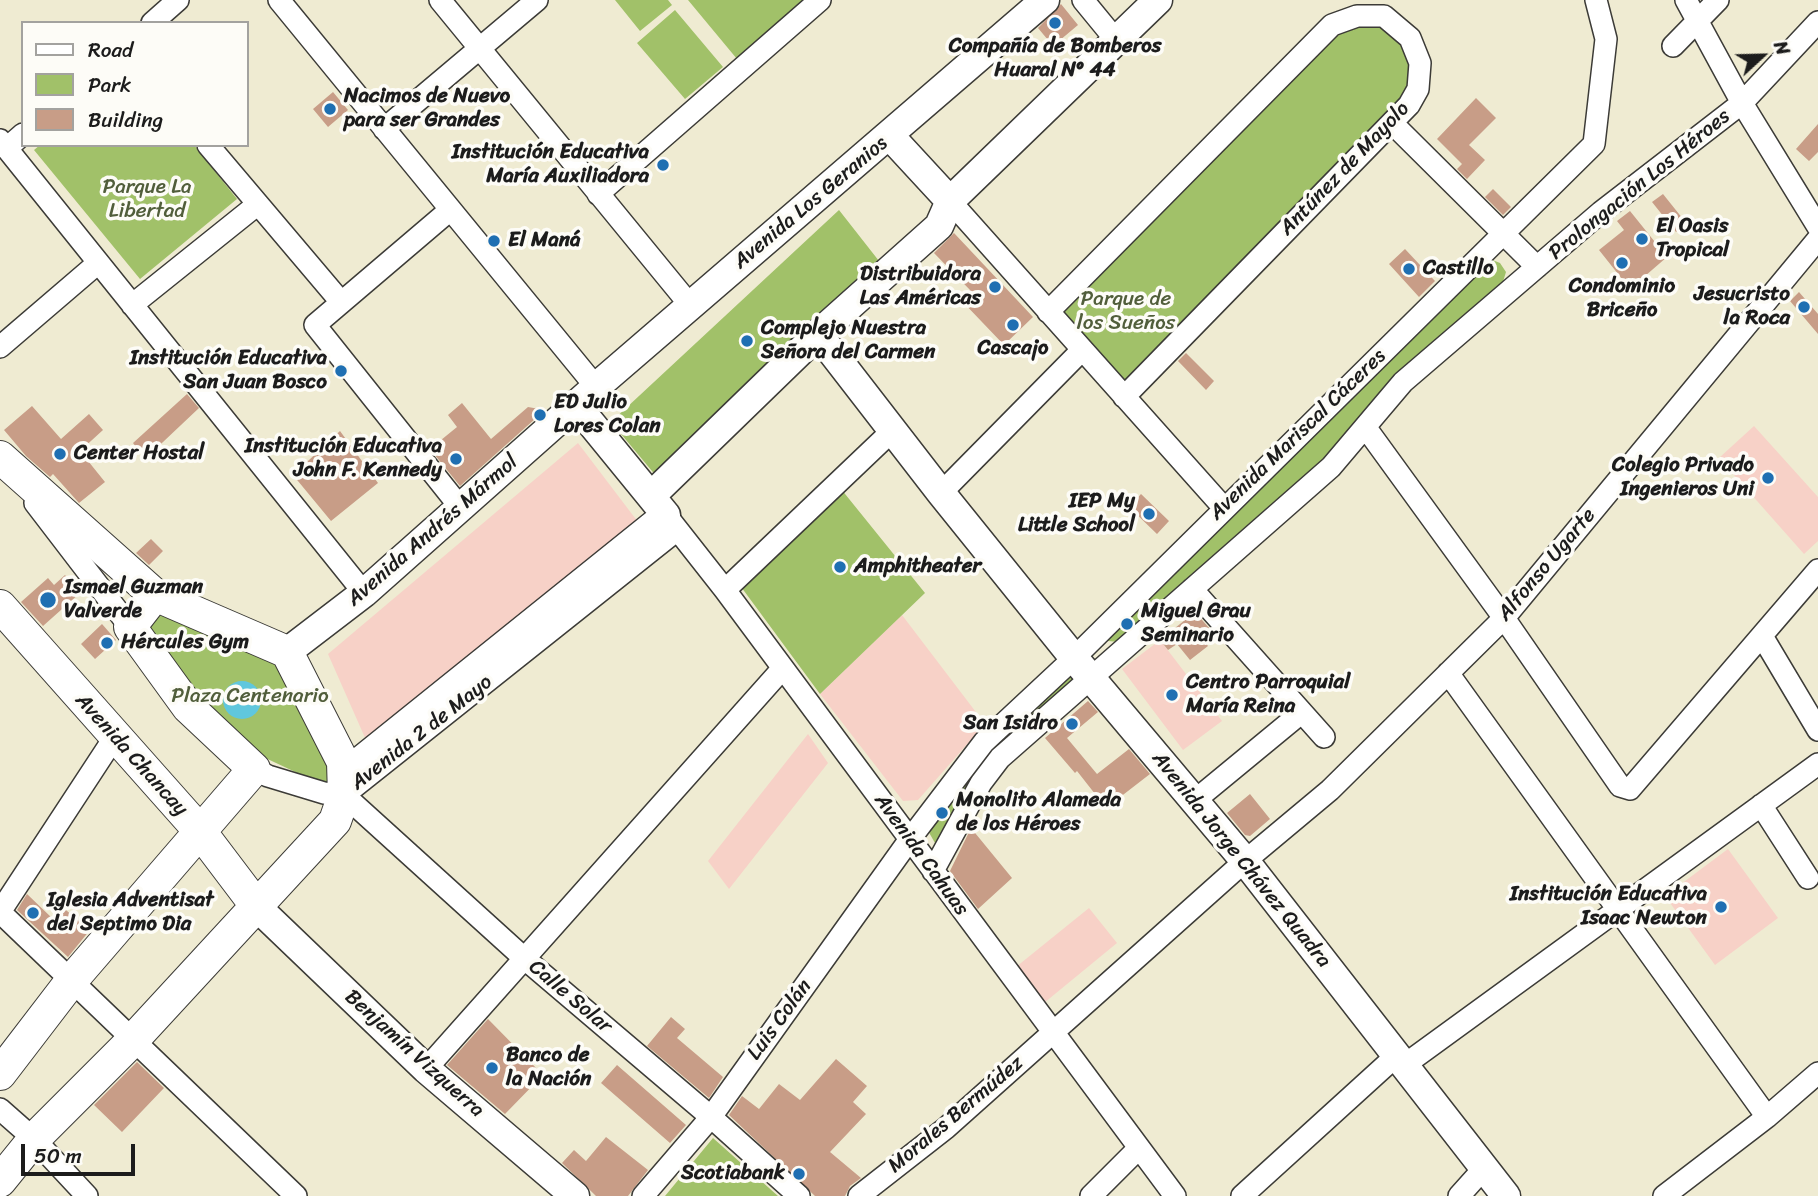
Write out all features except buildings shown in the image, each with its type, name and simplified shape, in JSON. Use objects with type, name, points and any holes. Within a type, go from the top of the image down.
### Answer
[{"type":"highway","points":[[4,463],[55,503],[155,595],[287,652],[344,762],[344,785]]},
{"type":"highway","points":[[0,1074],[72,980],[254,769],[188,707],[130,627],[155,595]]},
{"type":"highway","name":"Avenida Chancay","points":[[0,606],[114,738],[199,830],[258,908]]},
{"type":"highway","name":"Avenida 2 de Mayo","points":[[0,1181],[34,1139],[132,1041],[258,908],[335,821],[344,785]]},
{"type":"main road","name":"Avenida Los Geranios","points":[[577,406],[690,305],[890,136],[1045,0]]},
{"type":"main road","name":"Avenida 2 de Mayo","points":[[344,785],[665,513],[818,334],[939,226],[950,201],[1158,0]]},
{"type":"main road","points":[[890,136],[950,201]]},
{"type":"main road","name":"Avenida Jorge Chávez Quadra","points":[[818,334],[941,493],[1193,802],[1245,860],[1506,1196]]},
{"type":"main road","name":"Avenida Andrés Mármol","points":[[287,652],[364,593],[577,406]]},
{"type":"main road","name":"Avenida Cahuas","points":[[577,406],[665,513]]},
{"type":"main road","name":"Benjamín Vizquerra","points":[[258,908],[426,1069],[575,1196]]},
{"type":"street","points":[[154,21],[178,0]]},
{"type":"street","points":[[279,0],[596,387]]},
{"type":"street","points":[[440,0],[690,305]]},
{"type":"street","points":[[384,129],[537,0]]},
{"type":"street","points":[[598,194],[820,0]]},
{"type":"street","points":[[1083,0],[1115,39]]},
{"type":"street","name":"Avenida Mariscal Cáceres","points":[[910,839],[984,742],[1084,668],[1223,507],[1594,144],[1603,90],[1606,39],[1595,0]]},
{"type":"street","points":[[1686,0],[1742,103],[1818,228]]},
{"type":"street","points":[[1673,46],[1718,0]]},
{"type":"street","name":"Antúnez de Mayolo","points":[[1048,312],[1332,25],[1387,8],[1409,38],[1420,63],[1418,89],[1409,105],[1125,397]]},
{"type":"street","name":"Prolongación Los Héroes","points":[[1084,668],[1192,589],[1331,467],[1403,382],[1601,212],[1742,103],[1818,22]]},
{"type":"street","points":[[1392,123],[1537,267]]},
{"type":"street","points":[[10,141],[98,263],[364,593]]},
{"type":"street","points":[[210,147],[341,302]]},
{"type":"street","points":[[950,201],[1223,507]]},
{"type":"street","points":[[132,304],[258,204]]},
{"type":"street","points":[[450,210],[315,326],[460,507]]},
{"type":"street","name":"Alfonso Ugarte","points":[[1245,860],[1347,774],[1504,618],[1818,239]]},
{"type":"street","points":[[0,347],[98,263]]},
{"type":"street","points":[[941,493],[1082,350]]},
{"type":"street","points":[[1366,428],[1504,618],[1620,786],[1630,789],[1818,570]]},
{"type":"street","points":[[725,590],[892,431]]},
{"type":"street","points":[[4,463],[130,627]]},
{"type":"street","name":"Avenida Cahuas","points":[[665,513],[1175,1196]]},
{"type":"street","points":[[1192,589],[1324,737]]},
{"type":"street","points":[[1762,636],[1818,730]]},
{"type":"street","points":[[426,1069],[783,668]]},
{"type":"street","points":[[933,871],[981,783],[1000,758],[1084,668]]},
{"type":"street","points":[[1448,673],[1767,1117]]},
{"type":"street","points":[[1193,802],[1301,713]]},
{"type":"street","points":[[114,738],[0,912],[132,1041],[263,1161],[296,1196]]},
{"type":"street","points":[[1242,1196],[1399,1061],[1618,910],[1818,764]]},
{"type":"street","points":[[254,769],[324,793],[344,785]]},
{"type":"street","name":"Calle Solar","points":[[344,785],[525,959],[711,1117],[799,1196]]},
{"type":"street","points":[[1760,805],[1808,878]]},
{"type":"street","name":"Luis Colán","points":[[643,1196],[711,1117],[910,839]]},
{"type":"street","name":"Morales Bermúdez","points":[[859,1196],[946,1128],[1245,860]]},
{"type":"street","points":[[1664,1196],[1767,1117],[1818,1073]]},
{"type":"street","points":[[0,1109],[34,1139],[87,1196]]},
{"type":"street","points":[[1091,1196],[1139,1148]]},
{"type":"street","points":[[1459,1196],[1485,1167]]},
{"type":"shaded area","name":"Colegio Privado Ingenieros Uni","points":[[1754,426],[1818,497],[1818,541],[1804,554],[1719,458]]},
{"type":"shaded area","points":[[578,443],[638,522],[366,740],[328,654]]},
{"type":"shaded area","points":[[902,615],[985,724],[918,800],[903,801],[820,694]]},
{"type":"shaded area","name":"Centro Parroquial María Reina","points":[[1160,640],[1222,721],[1183,750],[1122,669]]},
{"type":"shaded area","points":[[808,734],[828,763],[729,889],[708,861]]},
{"type":"shaded area","name":"Institución Educativa Isaac Newton","points":[[1728,849],[1778,918],[1715,965],[1665,896]]},
{"type":"shaded area","points":[[1089,908],[1117,943],[1044,1003],[1016,967]]},
{"type":"green space","points":[[615,0],[668,0],[672,5],[640,31]]},
{"type":"green space","points":[[688,0],[804,0],[737,59]]},
{"type":"green space","points":[[675,10],[723,67],[685,99],[637,43]]},
{"type":"green space","name":"Parque de los Sueños","points":[[1360,27],[1379,27],[1395,35],[1404,46],[1410,63],[1410,80],[1404,97],[1125,380],[1058,310],[1329,42],[1344,31]]},
{"type":"green space","name":"Parque La Libertad","points":[[38,147],[196,147],[237,199],[140,279],[34,150]]},
{"type":"green space","name":"Complejo Nuestra Señora del Carmen","points":[[839,210],[879,261],[657,477],[611,422]]},
{"type":"green space","points":[[1490,259],[1500,263],[1506,272],[1502,285],[1331,454],[1119,642],[1108,641],[1107,637]]},
{"type":"green space","points":[[837,484],[925,593],[820,694],[736,580]]},
{"type":"green space","name":"Plaza Centenario","points":[[167,612],[256,646],[284,669],[334,779],[326,785],[319,783],[246,749],[225,734],[148,629],[153,620]]},
{"type":"green space","points":[[1070,676],[1075,682],[982,763],[959,802],[939,850],[927,829],[981,754]]},
{"type":"green space","points":[[713,1138],[778,1196],[665,1196]]},
{"type":"water","points":[[242,681],[256,686],[261,700],[256,714],[242,719],[228,714],[223,700],[228,686]]},
{"type":"place","name":"Compañía de Bomberos Huaral Nº 44","points":[[1055,23]]},
{"type":"place","name":"Nacimos de Nuevo para ser Grandes","points":[[330,109]]},
{"type":"place","name":"Institución Educativa María Auxiliadora","points":[[663,165]]},
{"type":"place","name":"El Oasis Tropical","points":[[1642,239]]},
{"type":"place","name":"El Maná","points":[[494,241]]},
{"type":"place","name":"Condominio Briceño","points":[[1622,263]]},
{"type":"place","name":"Castillo","points":[[1409,269]]},
{"type":"place","name":"Distribuidora Las Américas","points":[[995,287]]},
{"type":"place","name":"Jesucristo la Roca","points":[[1804,307]]},
{"type":"place","name":"Cascajo","points":[[1013,325]]},
{"type":"place","name":"Complejo Nuestra Señora del Carmen","points":[[747,341]]},
{"type":"place","name":"Institución Educativa San Juan Bosco","points":[[341,371]]},
{"type":"place","name":"ED Julio Lores Colan","points":[[540,415]]},
{"type":"place","name":"Center Hostal","points":[[60,454]]},
{"type":"place","name":"Institución Educativa John F. Kennedy","points":[[456,459]]},
{"type":"place","name":"Colegio Privado Ingenieros Uni","points":[[1768,478]]},
{"type":"place","name":"IEP My Little School","points":[[1149,514]]},
{"type":"place","name":"Amphitheater","points":[[840,567]]},
{"type":"place","name":"Ismael Guzman Valverde","points":[[48,600]]},
{"type":"place","name":"Miguel Grau Seminario","points":[[1127,624]]},
{"type":"place","name":"Hércules Gym","points":[[107,643]]},
{"type":"place","name":"Centro Parroquial María Reina","points":[[1172,695]]},
{"type":"place","name":"San Isidro","points":[[1072,724]]},
{"type":"place","name":"Monolito Alameda de los Héroes","points":[[942,813]]},
{"type":"place","name":"Institución Educativa Isaac Newton","points":[[1721,907]]},
{"type":"place","name":"Iglesia Adventisat del Septimo Dia","points":[[33,913]]},
{"type":"place","name":"Banco de la Nación","points":[[492,1068]]},
{"type":"place","name":"Scotiabank","points":[[799,1174]]}]
